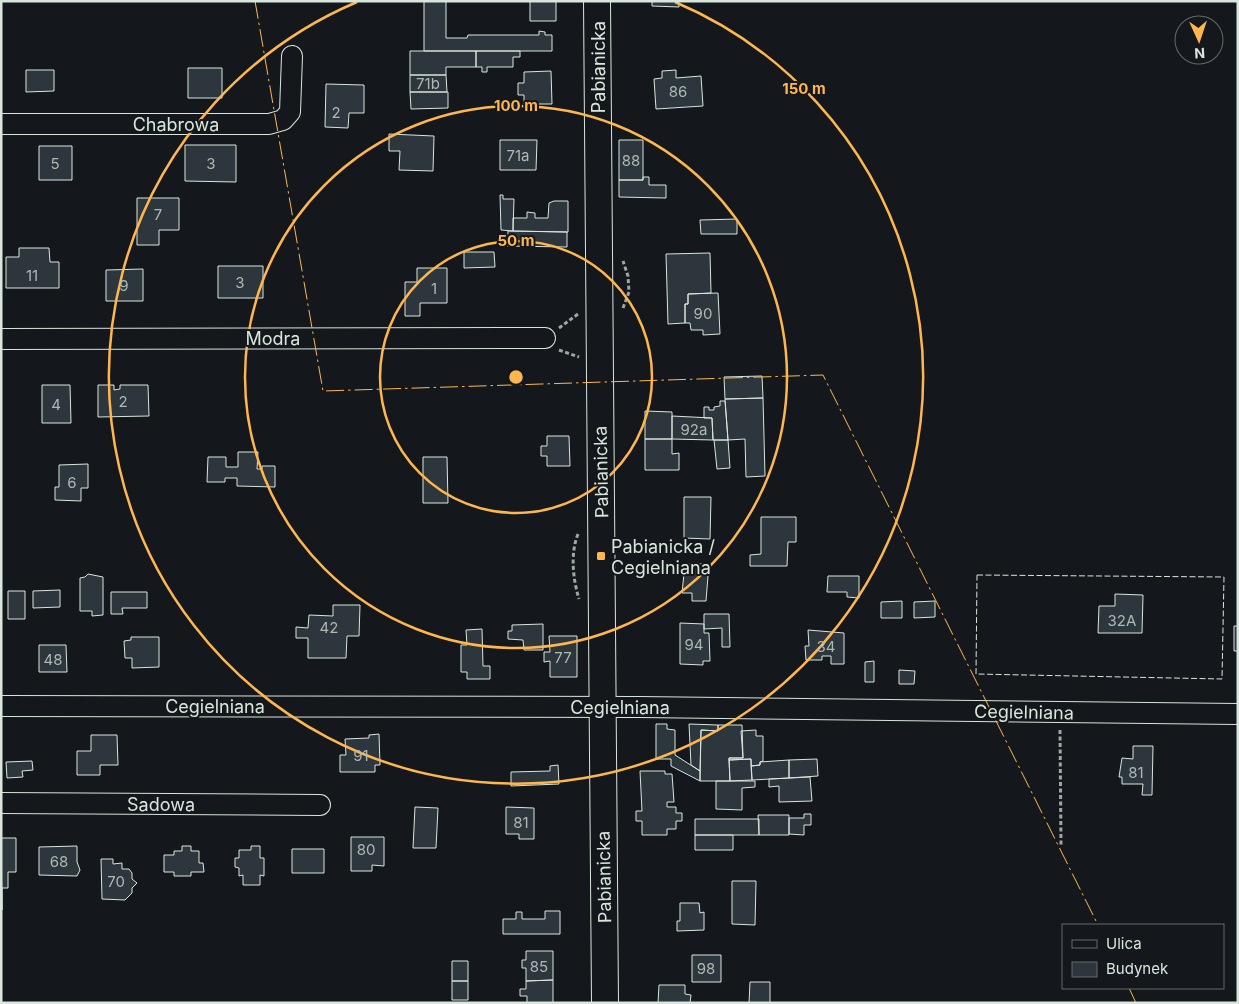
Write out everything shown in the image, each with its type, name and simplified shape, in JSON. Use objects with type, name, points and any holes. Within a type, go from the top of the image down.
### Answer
[{"type":"main road","name":"Pabianicka","points":[[597,1],[606,1003]]},
{"type":"street","name":"Chabrowa","points":[[1,124],[270,124],[283,120],[290,112],[292,56]]},
{"type":"street","name":"Modra","points":[[1,338],[545,338]]},
{"type":"street","name":"Cegielniana","points":[[1,706],[603,706],[1238,714]]},
{"type":"street","name":"Sadowa","points":[[1,803],[320,805]]},
{"type":"path","points":[[545,338],[581,313]]},
{"type":"path","points":[[1060,713],[1061,845]]},
{"type":"building","points":[[424,1],[446,1],[446,38],[467,38],[468,35],[539,35],[539,31],[545,32],[545,35],[552,35],[552,51],[424,51]]},
{"type":"building","points":[[530,1],[556,1],[556,21],[530,21]]},
{"type":"building","points":[[652,1],[679,1],[679,7],[652,6]]},
{"type":"building","points":[[410,51],[476,51],[476,67],[446,67],[446,75],[410,75]]},
{"type":"building","points":[[476,51],[520,51],[520,57],[513,57],[513,67],[487,67],[487,72],[482,72],[482,67],[476,67]]},
{"type":"building","points":[[188,68],[222,68],[222,98],[188,98]]},
{"type":"building","points":[[26,70],[54,70],[54,91],[26,92]]},
{"type":"building","points":[[676,70],[676,78],[701,76],[703,106],[656,109],[654,79],[662,78],[662,71]]},
{"type":"building","points":[[551,71],[552,104],[524,104],[524,95],[518,95],[518,83],[524,83],[524,72]]},
{"type":"building","points":[[410,75],[446,75],[447,92],[410,92]]},
{"type":"building","points":[[326,84],[364,85],[364,113],[349,113],[348,128],[325,127]]},
{"type":"building","points":[[410,92],[448,92],[448,108],[411,109]]},
{"type":"building","points":[[389,134],[434,136],[433,171],[399,170],[400,151],[389,151]]},
{"type":"building","points":[[500,140],[537,140],[536,170],[500,170]]},
{"type":"building","points":[[619,140],[643,140],[643,180],[619,180]]},
{"type":"building","points":[[185,145],[236,145],[236,182],[185,181]]},
{"type":"building","points":[[39,146],[72,146],[72,180],[39,180]]},
{"type":"building","points":[[643,177],[649,177],[649,185],[666,185],[666,198],[619,197],[619,180],[643,180]]},
{"type":"building","points":[[500,195],[503,195],[503,199],[514,199],[513,231],[501,230]]},
{"type":"building","points":[[137,198],[179,198],[179,230],[159,230],[159,245],[137,245]]},
{"type":"building","points":[[568,201],[568,232],[513,231],[513,218],[527,218],[527,212],[535,213],[535,218],[548,218],[549,203]]},
{"type":"building","points":[[737,219],[737,234],[701,234],[700,220]]},
{"type":"building","points":[[508,231],[567,232],[567,247],[507,246]]},
{"type":"building","points":[[19,248],[49,248],[50,262],[59,262],[59,288],[6,288],[6,257],[19,257]]},
{"type":"building","points":[[464,252],[494,252],[495,267],[464,268]]},
{"type":"building","points":[[710,253],[711,293],[688,294],[688,304],[685,304],[685,323],[668,324],[666,254]]},
{"type":"building","points":[[218,266],[263,266],[263,298],[218,298]]},
{"type":"building","points":[[417,268],[447,268],[447,303],[420,303],[420,316],[405,316],[405,282],[417,282]]},
{"type":"building","points":[[143,269],[143,301],[106,301],[106,270]]},
{"type":"building","points":[[718,293],[720,334],[703,335],[703,330],[691,330],[690,323],[685,323],[685,304],[688,304],[688,294]]},
{"type":"building","points":[[762,376],[763,398],[725,399],[724,377]]},
{"type":"building","points":[[42,385],[70,385],[71,423],[42,423]]},
{"type":"building","points":[[98,385],[114,385],[114,390],[120,389],[120,385],[148,385],[149,416],[98,417]]},
{"type":"building","points":[[763,398],[765,476],[746,477],[745,439],[728,440],[725,399]]},
{"type":"building","points":[[720,401],[725,401],[728,440],[713,440],[712,418],[704,418],[704,407],[714,410],[714,407],[720,406]]},
{"type":"building","points":[[645,411],[672,412],[672,439],[645,439]]},
{"type":"building","points":[[672,416],[712,418],[713,440],[672,439]]},
{"type":"building","points":[[547,436],[569,436],[570,466],[547,466],[547,456],[541,456],[541,446],[547,446]]},
{"type":"building","points":[[645,439],[672,439],[672,454],[679,453],[679,470],[645,470]]},
{"type":"building","points":[[714,440],[728,440],[730,468],[717,469]]},
{"type":"building","points":[[238,452],[258,452],[257,469],[262,469],[262,466],[275,466],[275,487],[237,486],[237,478],[225,478],[225,482],[207,482],[208,457],[226,457],[226,467],[238,467]]},
{"type":"building","points":[[423,457],[447,457],[448,503],[423,503]]},
{"type":"building","points":[[88,464],[88,488],[81,488],[81,501],[55,500],[55,487],[59,487],[59,465]]},
{"type":"building","points":[[684,497],[711,497],[710,539],[684,538]]},
{"type":"building","points":[[761,517],[796,517],[796,542],[788,542],[787,566],[750,566],[750,555],[761,554]]},
{"type":"building","points":[[685,564],[709,564],[706,601],[692,601],[692,593],[682,593]]},
{"type":"building","points":[[88,574],[103,577],[103,615],[92,616],[92,611],[80,611],[80,578]]},
{"type":"building","points":[[828,576],[859,576],[859,598],[847,597],[847,592],[827,592]]},
{"type":"building","points":[[60,590],[60,607],[33,608],[33,591]]},
{"type":"building","points":[[8,591],[25,591],[25,619],[8,619]]},
{"type":"building","points":[[111,592],[147,592],[147,608],[122,608],[123,614],[111,614]]},
{"type":"building","points":[[1115,594],[1143,595],[1142,633],[1098,633],[1099,606],[1115,606]]},
{"type":"building","points":[[902,601],[902,618],[881,618],[881,602]]},
{"type":"building","points":[[935,601],[935,617],[914,618],[914,602]]},
{"type":"building","points":[[333,605],[360,605],[359,636],[347,636],[346,658],[308,658],[308,638],[296,638],[296,627],[308,628],[309,615],[333,616]]},
{"type":"building","points":[[704,614],[729,614],[730,647],[722,647],[722,628],[704,629]]},
{"type":"building","points":[[680,623],[704,624],[704,633],[709,633],[710,661],[703,661],[703,665],[680,664]]},
{"type":"building","points":[[543,624],[543,650],[524,650],[523,640],[508,639],[508,631],[512,631],[512,625]]},
{"type":"building","points":[[1234,626],[1238,626],[1238,651],[1234,651]]},
{"type":"building","points":[[482,629],[483,666],[490,666],[490,679],[467,679],[467,672],[461,672],[461,645],[467,645],[466,630]]},
{"type":"building","points":[[808,630],[844,633],[844,664],[831,664],[831,656],[822,656],[822,660],[806,660],[805,646],[809,646]]},
{"type":"building","points":[[549,636],[577,636],[577,677],[550,677],[550,661],[544,662],[544,652],[550,652]]},
{"type":"building","points":[[131,637],[159,637],[159,667],[132,668],[132,658],[125,658],[124,641],[131,640]]},
{"type":"building","points":[[39,645],[66,645],[67,672],[39,672]]},
{"type":"building","points":[[874,661],[874,682],[865,682],[865,662]]},
{"type":"building","points":[[899,670],[915,671],[914,684],[899,684]]},
{"type":"building","points":[[656,724],[667,724],[667,729],[675,730],[675,755],[700,771],[700,781],[671,766],[671,759],[656,759]]},
{"type":"building","points":[[689,724],[718,725],[718,731],[701,730],[700,771],[691,765]]},
{"type":"building","points":[[718,725],[742,725],[743,758],[729,758],[730,781],[700,781],[701,730],[718,731]]},
{"type":"building","points":[[756,730],[756,736],[763,736],[763,761],[760,762],[760,765],[751,766],[751,759],[729,760],[729,758],[743,758],[741,731]]},
{"type":"building","points":[[379,734],[380,765],[375,765],[375,772],[340,772],[340,755],[346,755],[345,739],[369,738],[369,735]]},
{"type":"building","points":[[91,735],[117,735],[118,765],[100,765],[100,775],[77,775],[77,751],[91,751]]},
{"type":"building","points":[[1133,746],[1153,746],[1152,795],[1142,795],[1143,784],[1122,784],[1122,777],[1119,777],[1122,758],[1133,759]]},
{"type":"building","points":[[751,759],[752,780],[730,781],[729,760]]},
{"type":"building","points":[[817,759],[818,776],[789,778],[789,760]]},
{"type":"building","points":[[789,760],[789,778],[752,780],[751,766],[760,765],[760,762]]},
{"type":"building","points":[[32,761],[33,770],[22,771],[23,777],[7,778],[6,762]]},
{"type":"building","points":[[558,765],[559,784],[511,786],[511,772],[550,771],[550,766]]},
{"type":"building","points":[[640,771],[665,771],[665,774],[672,774],[674,802],[667,802],[667,807],[676,807],[676,813],[682,813],[682,821],[676,821],[676,829],[667,829],[667,835],[642,835],[642,821],[636,821],[636,811],[642,811]]},
{"type":"building","points":[[810,777],[812,801],[779,802],[779,786],[769,787],[769,779]]},
{"type":"building","points":[[716,781],[755,781],[755,787],[742,788],[742,810],[716,809]]},
{"type":"building","points":[[415,807],[438,808],[436,848],[413,848]]},
{"type":"building","points":[[506,807],[534,808],[534,839],[519,839],[519,834],[506,834]]},
{"type":"building","points":[[804,814],[811,814],[811,825],[804,825],[804,835],[789,834],[789,818],[804,818]]},
{"type":"building","points":[[758,815],[789,815],[789,835],[759,835]]},
{"type":"building","points":[[695,819],[759,819],[759,835],[695,835]]},
{"type":"building","points":[[695,835],[733,835],[733,850],[695,850]]},
{"type":"building","points":[[351,837],[384,837],[384,866],[372,865],[372,871],[351,871]]},
{"type":"building","points":[[1,838],[16,838],[16,872],[8,872],[8,888],[2,888],[2,910]]},
{"type":"building","points":[[77,846],[77,862],[80,870],[77,876],[39,875],[39,847]]},
{"type":"building","points":[[182,846],[191,846],[191,851],[199,851],[199,863],[203,863],[204,872],[191,872],[191,876],[174,876],[174,872],[164,872],[164,855],[174,855],[174,851],[182,851]]},
{"type":"building","points":[[251,846],[260,846],[260,858],[264,858],[264,876],[260,875],[260,885],[243,885],[243,875],[239,876],[239,868],[235,867],[235,858],[239,858],[239,850],[251,850]]},
{"type":"building","points":[[292,849],[324,849],[324,873],[292,873]]},
{"type":"building","points":[[101,859],[113,859],[113,864],[122,863],[122,869],[129,869],[132,873],[132,879],[137,883],[132,888],[132,893],[125,900],[102,899]]},
{"type":"building","points":[[732,881],[756,881],[755,925],[732,924]]},
{"type":"building","points":[[680,903],[699,903],[700,913],[704,912],[704,930],[677,931],[677,921],[680,921]]},
{"type":"building","points":[[545,911],[560,911],[560,934],[503,934],[503,919],[516,919],[516,912],[522,912],[522,919],[545,919]]},
{"type":"building","points":[[526,951],[553,951],[553,980],[526,981],[526,968],[522,968],[522,960],[526,960]]},
{"type":"building","points":[[692,955],[721,955],[721,982],[692,982]]},
{"type":"building","points":[[452,961],[468,961],[468,981],[452,981]]},
{"type":"building","points":[[553,980],[553,1003],[527,1003],[527,996],[520,996],[520,989],[526,989],[526,981]]},
{"type":"building","points":[[452,981],[468,981],[468,1000],[452,1000]]},
{"type":"building","points":[[750,982],[770,982],[770,1003],[749,1003]]},
{"type":"building","points":[[659,985],[685,985],[685,994],[691,995],[690,1003],[658,1003]]},
{"type":"fence","points":[[977,575],[1224,577],[1222,679],[976,674],[977,575]]},
{"type":"power","points":[[255,1],[323,391],[823,375],[1098,924]]},
{"type":"power","points":[[1129,989],[1136,1003]]},
{"type":"place","name":"Pabianicka / Cegielniana","points":[[601,556]]}]
